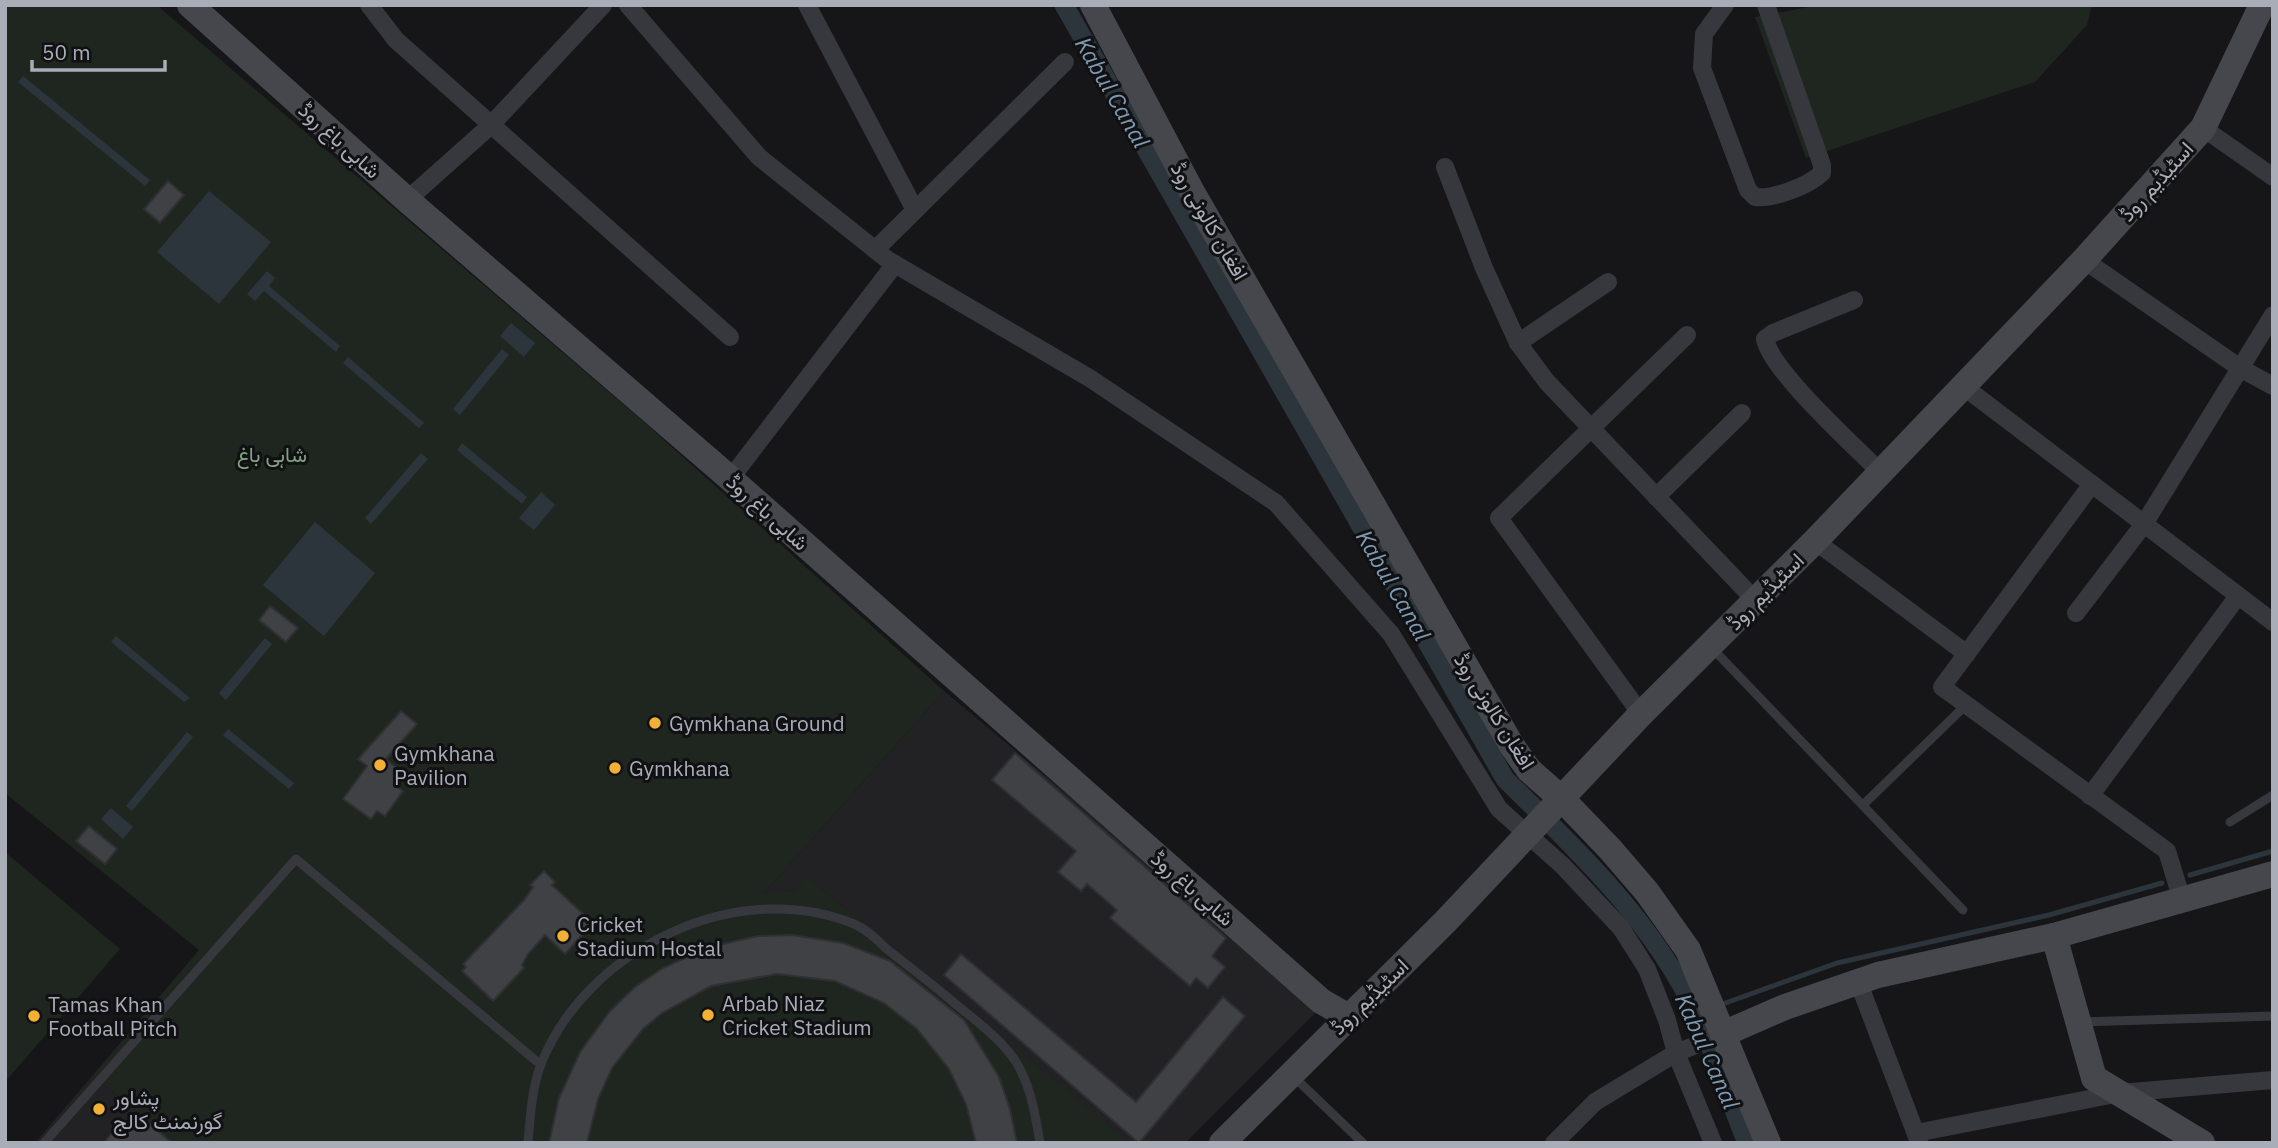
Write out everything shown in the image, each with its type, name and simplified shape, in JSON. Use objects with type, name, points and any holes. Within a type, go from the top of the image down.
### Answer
[{"type":"main road","name":"شاہی باغ روڈ","points":[[190,5],[407,200],[730,479],[1321,1001],[1347,1016]]},
{"type":"main road","name":"افغان کالونی روڈ","points":[[1093,5],[1192,192],[1511,746],[1529,770],[1647,892],[1688,950],[1709,999],[1719,1033],[1768,1143]]},
{"type":"main road","name":"اسٹیڈیم روڈ","points":[[1222,1143],[1347,1016],[1445,922],[1641,714],[1815,541],[2084,260],[2203,128],[2262,5]]},
{"type":"main road","points":[[1719,1033],[1785,1006],[1858,981],[2054,936],[2273,874]]},
{"type":"main road","points":[[2054,936],[2094,1078],[2202,1143]]},
{"type":"street","points":[[369,5],[396,40],[730,337]]},
{"type":"street","points":[[407,200],[490,126],[603,5]]},
{"type":"street","points":[[628,5],[759,157],[875,250],[1091,379],[1276,503],[1391,634],[1499,809],[1529,833],[1621,928],[1647,970],[1713,1143]]},
{"type":"street","points":[[807,5],[915,210]]},
{"type":"street","points":[[1726,5],[1704,34],[1702,68],[1748,190],[1755,197],[1765,198],[1815,179],[1822,173],[1822,165],[1766,5]]},
{"type":"street","points":[[875,250],[1065,62]]},
{"type":"street","points":[[2203,128],[2273,177]]},
{"type":"street","points":[[1445,167],[1483,268],[1518,343],[1547,382],[1756,601]]},
{"type":"street","points":[[2084,260],[2240,368],[2273,386]]},
{"type":"street","points":[[730,479],[895,264]]},
{"type":"street","points":[[1518,343],[1608,282]]},
{"type":"street","points":[[1854,300],[1773,333],[1765,339],[1767,351],[1791,381],[1881,473]]},
{"type":"street","points":[[2076,613],[2144,524],[2273,315]]},
{"type":"street","points":[[1641,714],[1499,518],[1687,334]]},
{"type":"street","points":[[1963,386],[2273,622]]},
{"type":"street","points":[[1656,497],[1742,413]]},
{"type":"street","points":[[2092,484],[1942,687],[2168,851],[2182,900]]},
{"type":"street","points":[[1815,541],[1967,654]]},
{"type":"street","points":[[2090,796],[2238,596]]},
{"type":"street","points":[[1858,981],[1918,1138],[2120,1093],[2273,1080]]},
{"type":"street","points":[[1554,1143],[1595,1101],[1680,1051],[1719,1033]]},
{"type":"lane","points":[[1710,646],[1963,910]]},
{"type":"lane","points":[[1863,806],[1966,705]]},
{"type":"lane","points":[[2230,822],[2273,796]]},
{"type":"lane","points":[[44,1143],[296,859],[541,1065]]},
{"type":"lane","points":[[528,1143],[541,1065],[558,1032],[581,1001],[628,958],[671,932],[706,919],[743,911],[781,908],[819,912],[858,925],[926,978],[1000,1045],[1020,1069],[1033,1104],[1040,1143]]},
{"type":"lane","points":[[2078,1022],[2273,1016]]},
{"type":"lane","points":[[1291,1074],[1363,1143]]},
{"type":"shaded area","points":[[23,76],[150,180],[145,186],[18,82]]},
{"type":"shaded area","points":[[209,191],[271,242],[219,304],[157,252]]},
{"type":"shaded area","points":[[267,271],[275,278],[269,286],[340,346],[336,352],[264,291],[255,301],[247,294]]},
{"type":"shaded area","points":[[511,323],[535,343],[524,357],[500,336]]},
{"type":"shaded area","points":[[502,349],[509,355],[460,415],[453,409]]},
{"type":"shaded area","points":[[348,357],[424,423],[419,428],[343,363]]},
{"type":"shaded area","points":[[462,443],[527,497],[522,504],[457,450]]},
{"type":"shaded area","points":[[421,453],[428,459],[371,524],[365,518]]},
{"type":"shaded area","points":[[541,492],[555,505],[534,530],[519,518]]},
{"type":"shaded area","points":[[315,522],[375,573],[324,636],[263,585]]},
{"type":"shaded area","points":[[116,636],[190,698],[184,702],[111,642]]},
{"type":"shaded area","points":[[265,638],[272,644],[226,700],[219,693]]},
{"type":"shaded area","points":[[944,691],[1321,1007],[1185,1143],[1129,1143],[808,878],[796,890],[762,895]]},
{"type":"shaded area","points":[[228,729],[294,783],[289,789],[223,735]]},
{"type":"shaded area","points":[[187,732],[193,737],[132,811],[126,806]]},
{"type":"shaded area","points":[[111,808],[133,827],[123,839],[101,819]]},
{"type":"shaded area","name":"پشاور گورنمنٹ کالج","points":[[93,1075],[173,1143],[35,1143]]},
{"type":"green space","name":"شاہی باغ","points":[[5,5],[159,7],[645,423],[944,691],[763,894],[796,890],[807,877],[1130,1143],[173,1143],[93,1075],[199,950],[5,793]]},
{"type":"green space","points":[[1819,5],[2092,5],[2087,25],[2035,82],[1806,158],[1755,17]]},
{"type":"green space","name":"Tamas Khan Football Pitch","points":[[5,852],[120,949],[5,1082]]},
{"type":"building","points":[[168,181],[184,195],[160,223],[144,209]]},
{"type":"building","points":[[270,606],[298,628],[286,642],[259,620]]},
{"type":"building","name":"Gymkhana Pavilion","points":[[401,711],[417,724],[386,759],[403,773],[394,785],[403,791],[385,816],[377,811],[371,819],[343,799],[367,766],[358,759]]},
{"type":"building","points":[[1015,753],[1226,938],[1212,956],[1225,967],[1208,988],[1196,978],[1190,986],[1110,918],[1117,910],[1087,884],[1081,891],[1058,872],[1076,851],[992,780]]},
{"type":"building","points":[[89,826],[117,849],[105,864],[76,841]]},
{"type":"building","name":"Cricket Stadium Hostal","points":[[544,871],[555,882],[552,885],[593,923],[565,954],[545,935],[528,954],[522,965],[524,968],[493,1001],[462,971],[466,967],[463,964],[524,900],[533,887],[530,885]]},
{"type":"building","points":[[792,935],[843,943],[890,961],[964,1020],[999,1077],[1010,1109],[1017,1143],[976,1143],[966,1104],[949,1069],[917,1029],[884,1003],[835,981],[777,974],[711,986],[662,1013],[643,1029],[612,1068],[598,1099],[587,1143],[549,1143],[559,1098],[580,1052],[610,1011],[635,987],[663,968],[709,947],[758,936]]},
{"type":"building","points":[[961,954],[1136,1102],[1223,997],[1245,1016],[1139,1143],[944,975]]},
{"type":"building","points":[[142,1117],[172,1143],[104,1143],[123,1119],[133,1128]]},
{"type":"waterway","name":"Kabul Canal","points":[[1064,5],[1505,779],[1611,888],[1658,947],[1678,979],[1703,1029],[1747,1143]]},
{"type":"waterway","points":[[2190,875],[2273,851]]},
{"type":"waterway","points":[[1720,1005],[1837,963],[2049,915],[2162,883]]},
{"type":"place","name":"Gymkhana Ground","points":[[655,723]]},
{"type":"place","name":"Gymkhana Pavilion","points":[[380,765]]},
{"type":"place","name":"Gymkhana","points":[[615,768]]},
{"type":"place","name":"Cricket Stadium Hostal","points":[[563,936]]},
{"type":"place","name":"Arbab Niaz Cricket Stadium","points":[[708,1015]]},
{"type":"place","name":"Tamas Khan Football Pitch","points":[[34,1016]]},
{"type":"place","name":"پشاور گورنمنٹ کالج","points":[[99,1109]]}]
